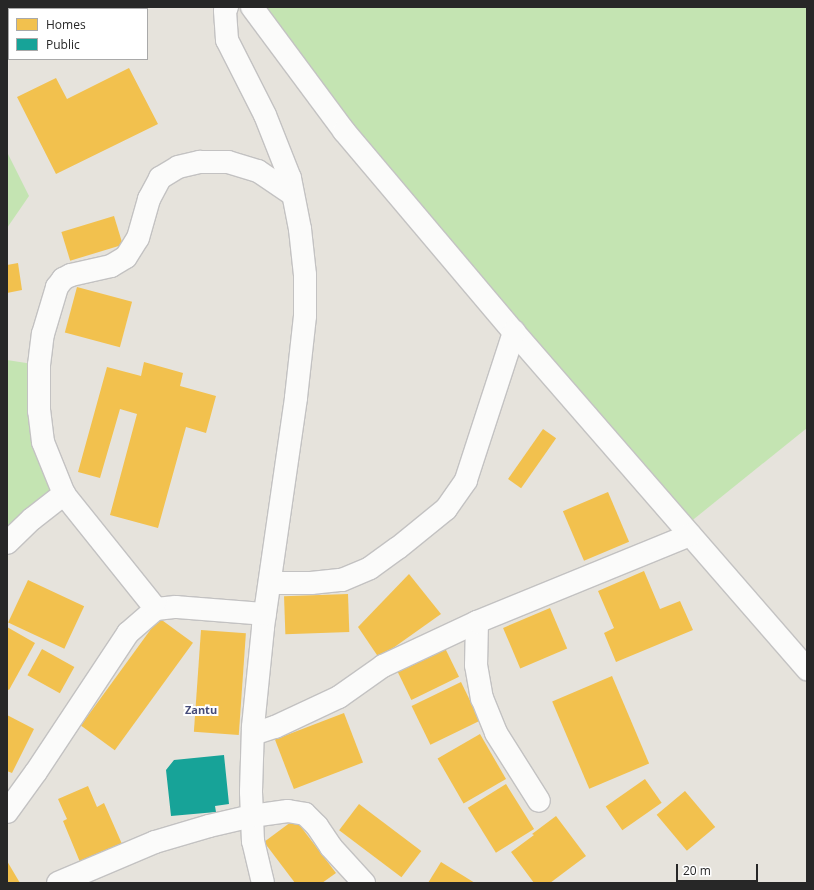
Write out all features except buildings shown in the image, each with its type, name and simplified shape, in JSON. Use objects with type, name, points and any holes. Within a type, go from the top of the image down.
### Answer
[{"type":"street","points":[[227,7],[225,11],[228,40],[265,115],[290,178],[300,229],[305,275],[305,316],[265,614],[252,734],[252,816],[254,841],[263,883]]},
{"type":"street","points":[[252,7],[344,131],[514,332],[807,669]]},
{"type":"street","points":[[156,609],[64,494],[43,442],[39,411],[39,365],[43,334],[57,287],[63,279],[71,275],[111,266],[126,257],[138,238],[149,199],[160,178],[178,167],[200,162],[228,162],[258,171],[292,194]]},
{"type":"street","points":[[270,583],[311,583],[342,580],[370,568],[398,548],[446,509],[466,480],[514,332]]},
{"type":"street","points":[[7,543],[32,519],[64,494]]},
{"type":"street","points":[[252,734],[275,727],[338,697],[383,666],[477,622],[690,535]]},
{"type":"street","points":[[7,812],[36,772],[128,633],[156,609],[176,607],[265,614]]},
{"type":"street","points":[[477,622],[476,665],[482,698],[496,733],[539,801]]},
{"type":"street","points":[[58,883],[154,842],[252,816],[288,811],[305,814],[317,826],[331,847],[364,883]]},
{"type":"green space","points":[[252,7],[807,7],[807,428],[684,527]]},
{"type":"green space","points":[[7,152],[29,196],[7,228]]},
{"type":"green space","points":[[7,360],[39,365],[64,494],[7,543]]},
{"type":"district","name":"Zantu","points":[[201,710]]}]
